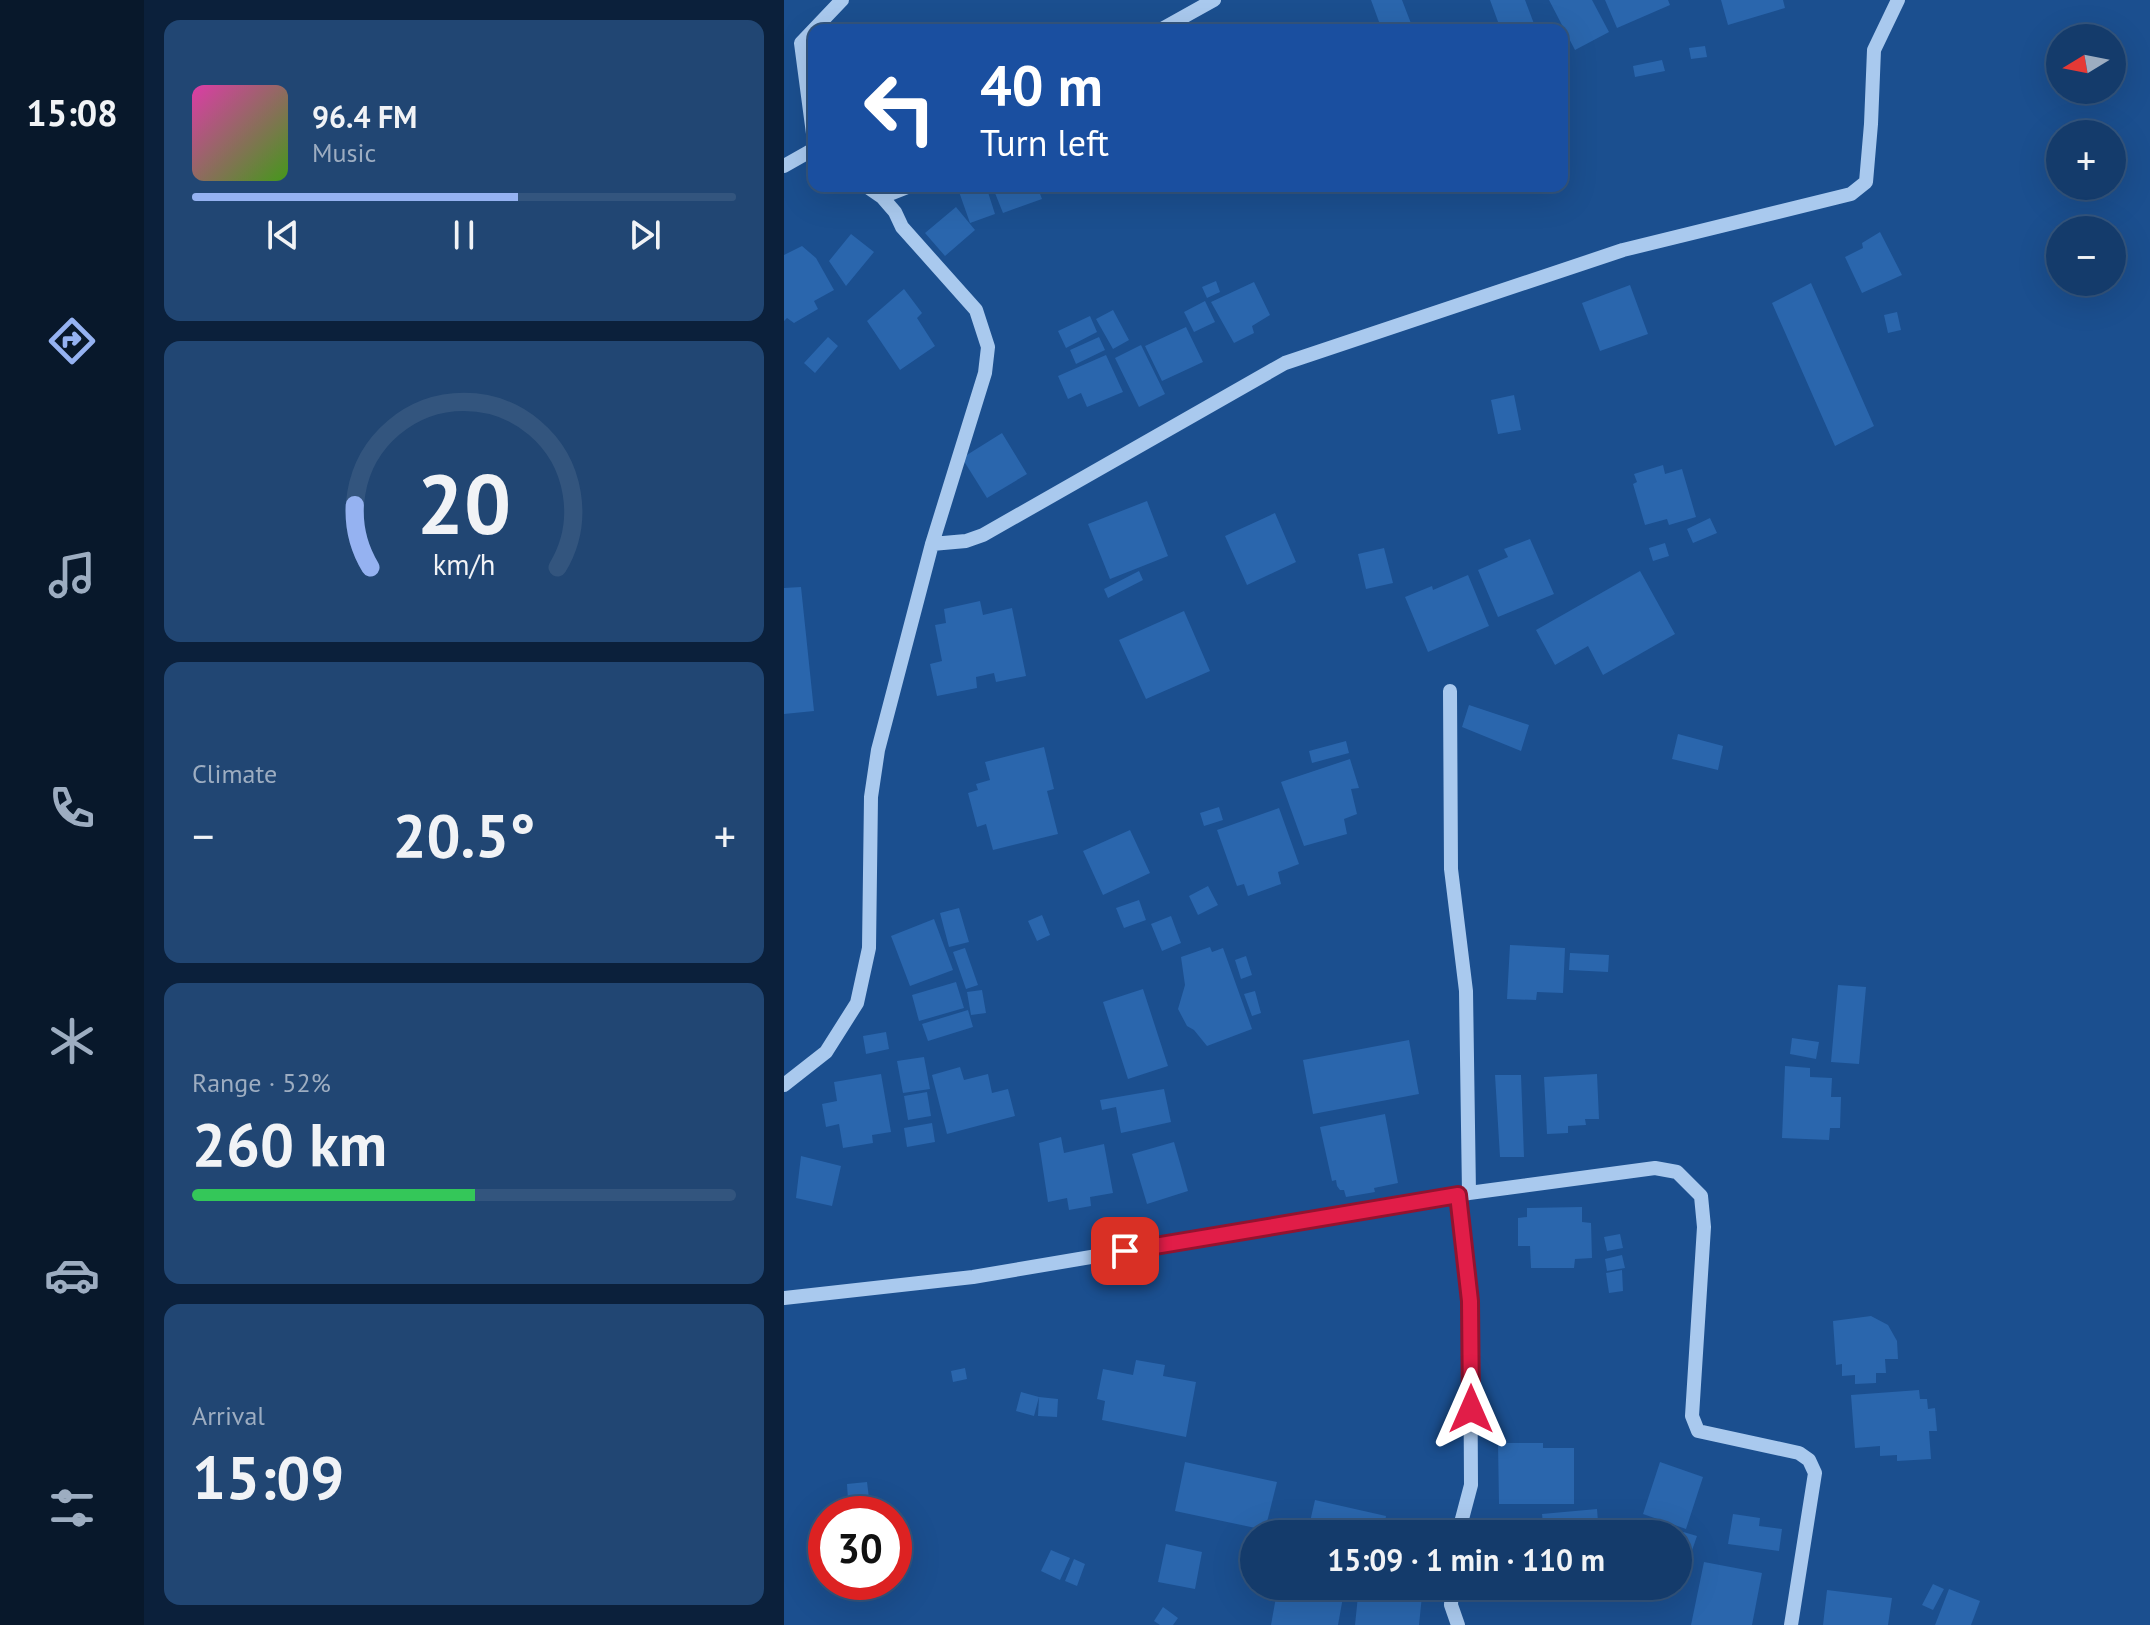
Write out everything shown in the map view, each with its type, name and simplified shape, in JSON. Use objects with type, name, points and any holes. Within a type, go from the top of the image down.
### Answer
[{"type":"street","points":[[819,24],[842,0]]},
{"type":"street","points":[[1171,24],[1214,0]]},
{"type":"street","points":[[932,544],[966,541],[983,535],[1285,363],[1623,250],[1851,194],[1866,182],[1874,50],[1898,0]]},
{"type":"street","points":[[808,36],[801,43],[808,96]]},
{"type":"street","points":[[784,166],[808,152]]},
{"type":"street","points":[[784,1085],[826,1052],[857,1003],[869,948],[871,797],[878,750],[932,544],[985,373],[988,347],[976,310],[875,192]]},
{"type":"street","points":[[882,197],[895,192]]},
{"type":"street","points":[[1450,691],[1451,869],[1466,991],[1463,1194],[1470,1301],[1471,1485],[1462,1520]]},
{"type":"street","points":[[784,1298],[973,1277],[1463,1194],[1655,1168],[1677,1172],[1701,1196],[1704,1227],[1692,1416],[1698,1431],[1799,1453],[1809,1460],[1815,1473],[1791,1625]]},
{"type":"street","points":[[1451,1600],[1458,1625]]},
{"type":"building","points":[[1371,0],[1402,0],[1411,24],[1380,24]]},
{"type":"building","points":[[1490,0],[1525,0],[1534,24],[1499,24]]},
{"type":"building","points":[[1549,0],[1592,0],[1609,32],[1575,50],[1568,37],[1568,24],[1561,24]]},
{"type":"building","points":[[1605,0],[1668,0],[1670,5],[1617,28]]},
{"type":"building","points":[[1721,0],[1783,0],[1785,8],[1728,25]]},
{"type":"building","points":[[1705,46],[1707,57],[1691,59],[1689,48]]},
{"type":"building","points":[[1662,60],[1665,71],[1635,77],[1633,66]]},
{"type":"building","points":[[959,192],[988,192],[995,214],[970,223]]},
{"type":"building","points":[[1039,192],[1042,199],[1003,213],[995,193]]},
{"type":"building","points":[[956,207],[975,230],[945,256],[925,233]]},
{"type":"building","points":[[1880,232],[1902,275],[1862,293],[1845,257],[1863,248],[1862,243]]},
{"type":"building","points":[[851,234],[874,252],[846,286],[829,261]]},
{"type":"building","points":[[802,246],[816,258],[834,290],[814,301],[818,309],[794,323],[787,318],[784,321],[784,255]]},
{"type":"building","points":[[1216,281],[1220,292],[1207,298],[1202,287]]},
{"type":"building","points":[[1254,282],[1270,315],[1252,326],[1254,333],[1234,343],[1211,302]]},
{"type":"building","points":[[1811,283],[1874,426],[1835,446],[1772,303]]},
{"type":"building","points":[[1630,285],[1648,334],[1600,351],[1582,303]]},
{"type":"building","points":[[904,289],[922,313],[917,318],[935,346],[900,370],[867,321]]},
{"type":"building","points":[[1205,301],[1215,322],[1194,332],[1184,312]]},
{"type":"building","points":[[1113,310],[1129,340],[1113,349],[1096,319]]},
{"type":"building","points":[[1897,312],[1901,330],[1888,333],[1884,315]]},
{"type":"building","points":[[1090,316],[1097,332],[1066,348],[1058,331]]},
{"type":"building","points":[[1186,327],[1203,362],[1162,381],[1145,346]]},
{"type":"building","points":[[828,337],[838,346],[815,373],[804,363]]},
{"type":"building","points":[[1099,337],[1105,350],[1076,364],[1070,350]]},
{"type":"building","points":[[1141,345],[1165,394],[1139,407],[1115,358]]},
{"type":"building","points":[[1106,355],[1123,392],[1087,407],[1081,393],[1068,399],[1058,376]]},
{"type":"building","points":[[1514,395],[1521,430],[1498,434],[1491,400]]},
{"type":"building","points":[[1002,433],[1027,474],[987,498],[962,458]]},
{"type":"building","points":[[1663,465],[1665,474],[1682,469],[1696,517],[1669,525],[1667,519],[1645,525],[1633,484],[1637,482],[1634,474]]},
{"type":"building","points":[[1147,501],[1168,556],[1110,579],[1088,524]]},
{"type":"building","points":[[1275,513],[1296,562],[1247,585],[1225,536]]},
{"type":"building","points":[[1710,518],[1717,533],[1693,543],[1687,529]]},
{"type":"building","points":[[1530,539],[1554,594],[1498,617],[1478,570],[1508,557],[1504,549]]},
{"type":"building","points":[[1665,543],[1669,556],[1653,561],[1649,548]]},
{"type":"building","points":[[1384,548],[1393,583],[1366,589],[1358,554]]},
{"type":"building","points":[[1139,571],[1143,580],[1108,598],[1104,589]]},
{"type":"building","points":[[1640,571],[1675,634],[1603,675],[1588,646],[1555,665],[1536,630]]},
{"type":"building","points":[[1468,575],[1489,626],[1428,652],[1405,597],[1432,586],[1433,590]]},
{"type":"building","points":[[801,587],[814,711],[784,714],[784,588]]},
{"type":"building","points":[[980,601],[983,615],[1012,608],[1026,676],[996,682],[994,673],[976,677],[977,688],[937,696],[930,664],[942,661],[935,625],[946,623],[944,609]]},
{"type":"building","points":[[1184,611],[1210,671],[1146,699],[1119,640]]},
{"type":"building","points":[[1469,705],[1529,725],[1521,751],[1462,727]]},
{"type":"building","points":[[1678,734],[1723,746],[1718,770],[1672,759]]},
{"type":"building","points":[[1346,741],[1349,753],[1312,763],[1309,751]]},
{"type":"building","points":[[1044,747],[1054,789],[1047,791],[1058,834],[993,850],[986,824],[977,827],[968,793],[978,790],[976,784],[990,780],[985,762]]},
{"type":"building","points":[[1350,759],[1359,788],[1351,789],[1357,814],[1344,819],[1347,834],[1304,846],[1281,782]]},
{"type":"building","points":[[1219,807],[1223,820],[1204,826],[1200,813]]},
{"type":"building","points":[[1279,808],[1299,864],[1278,872],[1281,884],[1248,896],[1244,884],[1237,886],[1217,830]]},
{"type":"building","points":[[1130,830],[1150,873],[1103,895],[1083,851]]},
{"type":"building","points":[[1208,886],[1218,905],[1198,915],[1189,896]]},
{"type":"building","points":[[1139,900],[1146,920],[1124,928],[1116,908]]},
{"type":"building","points":[[959,908],[969,942],[949,947],[940,913]]},
{"type":"building","points":[[1042,915],[1050,935],[1037,941],[1028,921]]},
{"type":"building","points":[[1171,916],[1181,943],[1162,951],[1151,924]]},
{"type":"building","points":[[934,919],[953,970],[910,986],[891,936]]},
{"type":"building","points":[[1510,945],[1565,948],[1563,993],[1537,992],[1536,1000],[1507,999]]},
{"type":"building","points":[[1210,947],[1212,952],[1223,948],[1252,1029],[1207,1046],[1187,1026],[1178,1009],[1185,985],[1181,957]]},
{"type":"building","points":[[965,948],[978,985],[966,989],[953,952]]},
{"type":"building","points":[[1570,953],[1609,955],[1608,972],[1569,970]]},
{"type":"building","points":[[1246,956],[1252,975],[1241,979],[1235,960]]},
{"type":"building","points":[[956,982],[964,1008],[919,1021],[912,995]]},
{"type":"building","points":[[1838,985],[1866,987],[1859,1064],[1831,1062]]},
{"type":"building","points":[[1143,989],[1168,1066],[1128,1079],[1103,1002]]},
{"type":"building","points":[[982,990],[986,1013],[971,1015],[967,992]]},
{"type":"building","points":[[1255,991],[1261,1013],[1252,1016],[1244,994]]},
{"type":"building","points":[[968,1010],[973,1027],[928,1041],[922,1024]]},
{"type":"building","points":[[886,1032],[889,1049],[866,1054],[863,1036]]},
{"type":"building","points":[[1792,1038],[1819,1042],[1816,1059],[1790,1054]]},
{"type":"building","points":[[1409,1040],[1419,1094],[1313,1114],[1303,1060]]},
{"type":"building","points":[[924,1057],[930,1089],[903,1093],[897,1061]]},
{"type":"building","points":[[1785,1066],[1810,1068],[1810,1077],[1832,1078],[1831,1097],[1841,1097],[1840,1128],[1830,1128],[1829,1140],[1782,1138]]},
{"type":"building","points":[[960,1067],[964,1080],[988,1074],[992,1093],[1008,1089],[1015,1116],[947,1134],[932,1075]]},
{"type":"building","points":[[881,1074],[891,1132],[872,1135],[873,1143],[843,1148],[839,1124],[826,1127],[822,1104],[837,1101],[834,1082]]},
{"type":"building","points":[[1597,1074],[1599,1119],[1585,1119],[1586,1125],[1568,1126],[1568,1133],[1547,1134],[1544,1077]]},
{"type":"building","points":[[1495,1075],[1521,1075],[1524,1157],[1500,1157]]},
{"type":"building","points":[[1164,1089],[1171,1122],[1121,1133],[1116,1107],[1102,1110],[1100,1100]]},
{"type":"building","points":[[927,1092],[931,1116],[908,1120],[904,1096]]},
{"type":"building","points":[[1385,1114],[1398,1183],[1374,1188],[1375,1192],[1346,1197],[1336,1180],[1332,1181],[1320,1127]]},
{"type":"building","points":[[932,1123],[935,1142],[907,1147],[904,1128]]},
{"type":"building","points":[[1061,1137],[1064,1153],[1104,1144],[1113,1193],[1090,1197],[1091,1206],[1069,1210],[1067,1198],[1048,1202],[1039,1143]]},
{"type":"building","points":[[1174,1142],[1188,1191],[1147,1204],[1132,1154]]},
{"type":"building","points":[[801,1156],[841,1166],[832,1206],[796,1198]]},
{"type":"building","points":[[1582,1207],[1582,1222],[1591,1223],[1592,1258],[1575,1259],[1574,1268],[1531,1268],[1530,1246],[1518,1246],[1518,1218],[1527,1217],[1527,1208]]},
{"type":"building","points":[[1128,1220],[1132,1239],[1118,1241],[1115,1223]]},
{"type":"building","points":[[1620,1234],[1623,1248],[1607,1251],[1604,1237]]},
{"type":"building","points":[[1622,1255],[1625,1268],[1607,1271],[1605,1259]]},
{"type":"building","points":[[1622,1270],[1623,1291],[1609,1293],[1606,1273]]},
{"type":"building","points":[[1871,1316],[1888,1325],[1897,1341],[1898,1359],[1885,1359],[1886,1373],[1876,1373],[1876,1383],[1855,1384],[1855,1375],[1842,1376],[1842,1364],[1836,1365],[1833,1321]]},
{"type":"building","points":[[1136,1360],[1165,1365],[1163,1376],[1196,1382],[1186,1437],[1102,1420],[1105,1401],[1097,1399],[1103,1369],[1133,1375]]},
{"type":"building","points":[[965,1368],[967,1379],[953,1382],[951,1371]]},
{"type":"building","points":[[1919,1390],[1920,1399],[1927,1399],[1928,1409],[1935,1408],[1937,1431],[1929,1431],[1931,1459],[1897,1461],[1897,1455],[1880,1456],[1880,1446],[1855,1448],[1851,1395]]},
{"type":"building","points":[[1021,1392],[1039,1397],[1034,1416],[1016,1411]]},
{"type":"building","points":[[1039,1397],[1058,1399],[1057,1417],[1038,1416]]},
{"type":"building","points":[[1498,1443],[1543,1443],[1543,1448],[1574,1448],[1574,1504],[1499,1504]]},
{"type":"building","points":[[1185,1462],[1277,1482],[1268,1520],[1240,1520],[1240,1525],[1175,1511]]},
{"type":"building","points":[[1660,1462],[1703,1477],[1689,1520],[1660,1520],[1643,1514]]},
{"type":"building","points":[[867,1482],[869,1496],[848,1496],[847,1484]]},
{"type":"building","points":[[1315,1500],[1386,1516],[1385,1520],[1310,1520]]},
{"type":"building","points":[[1597,1509],[1598,1520],[1543,1520],[1542,1514]]},
{"type":"building","points":[[1733,1514],[1760,1518],[1759,1526],[1782,1529],[1779,1551],[1728,1544]]},
{"type":"building","points":[[1166,1544],[1202,1552],[1195,1589],[1158,1582]]},
{"type":"building","points":[[1051,1550],[1070,1558],[1060,1580],[1041,1571]]},
{"type":"building","points":[[1074,1559],[1085,1564],[1077,1586],[1065,1581]]},
{"type":"building","points":[[1704,1562],[1762,1573],[1752,1625],[1691,1625]]},
{"type":"building","points":[[1933,1584],[1944,1589],[1933,1610],[1922,1605]]},
{"type":"building","points":[[1949,1589],[1980,1601],[1971,1625],[1935,1625]]},
{"type":"building","points":[[1827,1590],[1892,1598],[1888,1625],[1823,1625]]},
{"type":"building","points":[[1275,1600],[1342,1600],[1338,1625],[1271,1625]]},
{"type":"building","points":[[1358,1600],[1422,1600],[1419,1625],[1355,1625]]},
{"type":"building","points":[[1163,1607],[1178,1618],[1173,1625],[1160,1625],[1154,1621]]},
{"type":"route","points":[[1125,1251],[1458,1195],[1470,1301],[1471,1409]]}]
